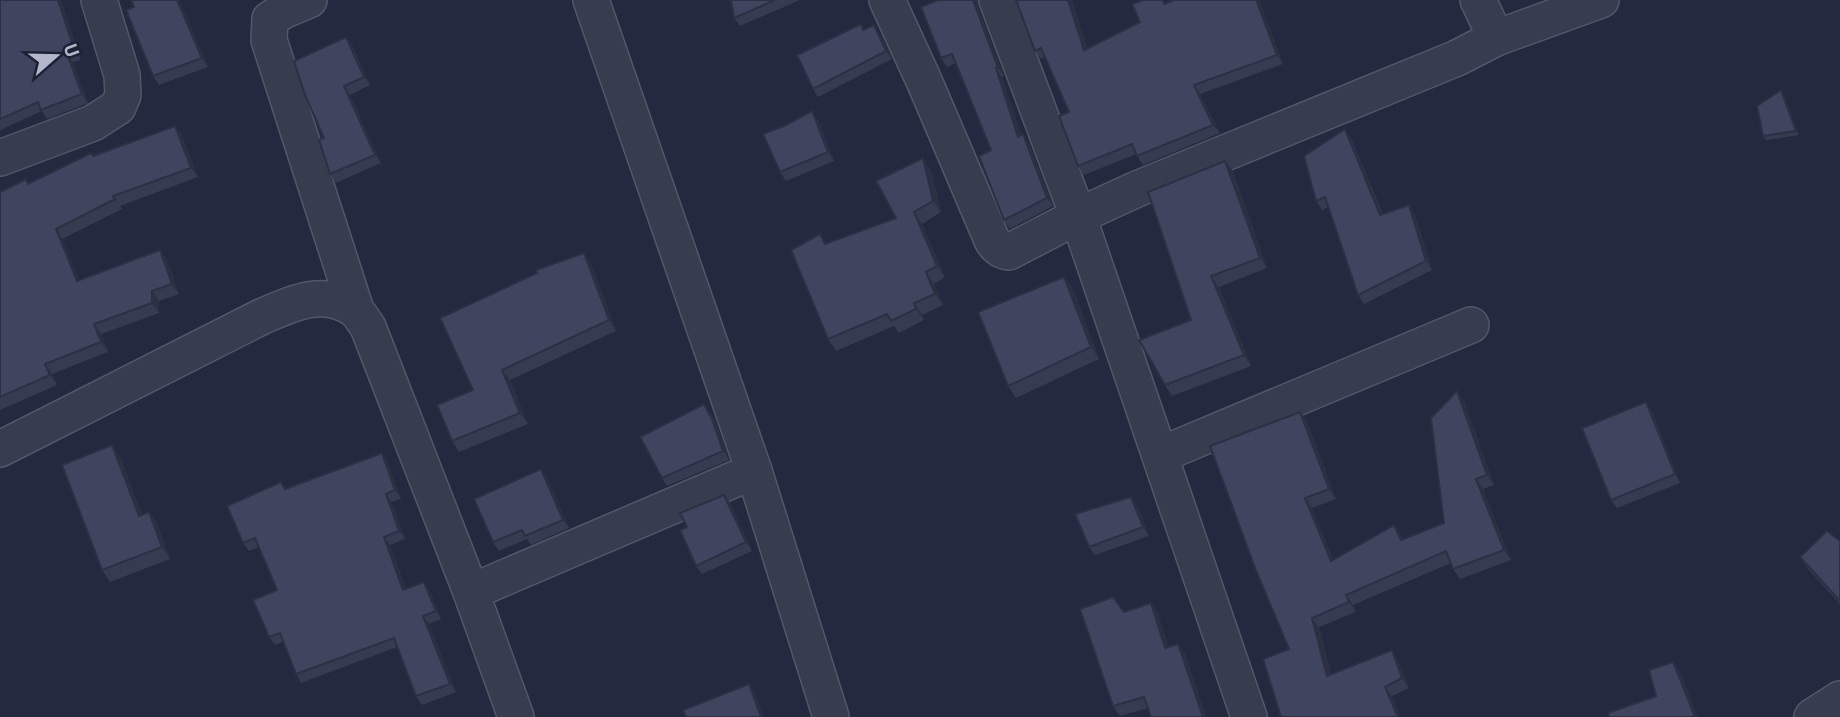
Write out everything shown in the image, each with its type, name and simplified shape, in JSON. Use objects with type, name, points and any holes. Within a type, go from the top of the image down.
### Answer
[{"type":"street","points":[[0,158],[93,123],[118,107],[123,95],[121,75],[99,0]]},
{"type":"street","points":[[309,0],[270,19],[269,40],[356,310],[368,327],[471,592],[516,717]]},
{"type":"street","points":[[591,0],[754,471],[831,717]]},
{"type":"street","points":[[887,0],[996,247],[1009,252],[1137,189],[1457,58],[1496,38],[1601,0]]},
{"type":"street","points":[[997,0],[1078,216],[1249,717]]},
{"type":"street","points":[[1478,0],[1496,38]]},
{"type":"street","points":[[0,449],[261,317],[290,305],[313,298],[334,299],[356,310]]},
{"type":"street","points":[[1160,454],[1471,325]]},
{"type":"street","points":[[471,592],[754,471]]},
{"type":"street","points":[[1812,717],[1840,699]]},
{"type":"building","points":[[0,0],[58,0],[75,52],[67,54],[82,94],[41,110],[38,102],[0,119]]},
{"type":"building","points":[[131,0],[177,0],[202,58],[153,76],[126,10],[134,7]]},
{"type":"building","points":[[731,0],[775,0],[734,18]]},
{"type":"building","points":[[938,0],[973,0],[998,68],[1018,137],[1023,134],[1047,198],[1004,220],[979,156],[991,150],[952,54],[941,58],[921,7]]},
{"type":"building","points":[[1016,0],[1068,0],[1084,50],[1140,22],[1132,4],[1143,0],[1163,0],[1164,4],[1174,0],[1256,0],[1277,55],[1194,85],[1213,125],[1137,156],[1132,144],[1078,166],[1059,116],[1069,112],[1041,48],[1035,51]]},
{"type":"building","points":[[861,24],[863,30],[874,25],[886,51],[813,89],[797,55]]},
{"type":"building","points":[[346,37],[364,77],[344,86],[375,155],[330,174],[319,140],[324,138],[294,61]]},
{"type":"building","points":[[1781,90],[1796,131],[1763,136],[1757,106]]},
{"type":"building","points":[[812,111],[828,152],[780,172],[763,134]]},
{"type":"building","points":[[175,126],[191,168],[113,196],[115,199],[56,229],[77,281],[160,250],[172,284],[152,291],[152,303],[94,324],[101,342],[45,364],[50,375],[0,397],[0,192],[26,179],[28,184],[91,153],[93,156]]},
{"type":"building","points":[[1345,129],[1380,215],[1409,205],[1426,261],[1358,295],[1325,197],[1316,201],[1304,156]]},
{"type":"building","points":[[923,158],[933,201],[914,212],[937,266],[926,272],[935,294],[914,303],[916,309],[891,321],[887,314],[828,339],[791,250],[820,234],[825,244],[896,218],[876,181]]},
{"type":"building","points":[[1225,161],[1260,258],[1211,276],[1244,355],[1165,385],[1139,340],[1191,320],[1148,192]]},
{"type":"building","points":[[584,253],[609,320],[502,370],[520,413],[452,441],[437,405],[473,390],[440,318],[537,273],[536,270]]},
{"type":"building","points":[[1064,277],[1091,347],[1008,386],[978,312]]},
{"type":"building","points":[[1457,391],[1487,475],[1476,479],[1504,550],[1453,569],[1446,551],[1346,595],[1349,602],[1312,618],[1327,676],[1392,650],[1402,678],[1385,687],[1398,717],[1281,717],[1263,659],[1289,649],[1255,568],[1210,446],[1300,412],[1329,489],[1305,498],[1331,561],[1394,525],[1401,540],[1444,523],[1431,418]]},
{"type":"building","points":[[1646,402],[1675,474],[1611,500],[1582,428]]},
{"type":"building","points":[[704,404],[723,451],[662,478],[640,437]]},
{"type":"building","points":[[112,445],[139,516],[149,512],[162,547],[102,570],[62,465]]},
{"type":"building","points":[[382,453],[395,490],[386,494],[399,531],[384,537],[403,590],[424,582],[436,611],[423,616],[450,684],[416,696],[394,638],[296,674],[280,633],[269,637],[253,600],[277,590],[255,538],[243,543],[227,506],[281,482],[285,489]]},
{"type":"building","points":[[541,469],[563,520],[525,536],[522,530],[493,542],[474,499]]},
{"type":"building","points":[[724,495],[746,542],[696,566],[680,530],[687,527],[680,513]]},
{"type":"building","points":[[1131,497],[1143,527],[1089,547],[1075,514]]},
{"type":"building","points":[[1827,531],[1840,541],[1840,601],[1800,557]]},
{"type":"building","points":[[1113,597],[1124,612],[1151,603],[1165,648],[1178,644],[1203,717],[1151,717],[1144,697],[1113,706],[1080,609]]},
{"type":"building","points":[[1673,662],[1695,717],[1609,717],[1608,713],[1656,696],[1649,670]]},
{"type":"building","points":[[749,684],[761,717],[686,717],[683,710]]}]
